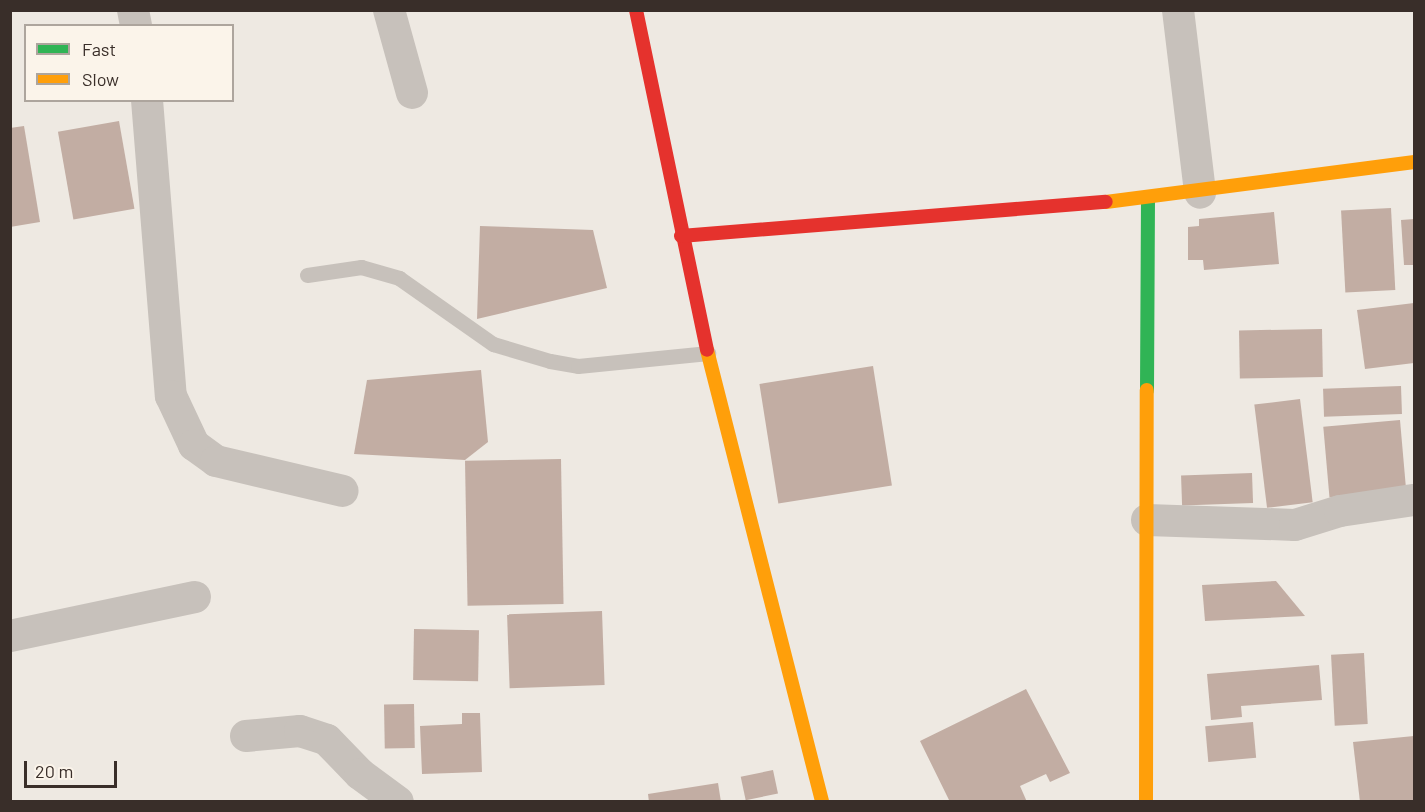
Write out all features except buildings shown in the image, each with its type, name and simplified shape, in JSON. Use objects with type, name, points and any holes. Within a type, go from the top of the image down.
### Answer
[{"type":"street","points":[[389,10],[412,93]]},
{"type":"street","points":[[636,10],[681,236],[708,353],[822,801]]},
{"type":"street","points":[[1178,10],[1200,193]]},
{"type":"street","points":[[147,102],[171,396],[194,445],[216,461],[343,490]]},
{"type":"street","points":[[681,236],[1148,199],[1414,162]]},
{"type":"street","points":[[1146,801],[1148,199]]},
{"type":"street","points":[[1147,520],[1295,525],[1340,511],[1414,500]]},
{"type":"street","points":[[10,636],[195,597]]},
{"type":"street","points":[[246,736],[300,731],[327,740],[360,774],[398,801]]},
{"type":"lane","points":[[307,275],[361,267],[399,278],[493,344],[550,361],[578,366],[708,353]]},
{"type":"traffic: fast","points":[[1147,390],[1148,199]]},
{"type":"traffic: slow","points":[[1106,202],[1414,162]]},
{"type":"traffic: slow","points":[[707,350],[822,802]]},
{"type":"traffic: slow","points":[[1146,802],[1147,390]]},
{"type":"traffic: jam","points":[[636,10],[707,350]]},
{"type":"traffic: jam","points":[[681,236],[1106,202]]}]
